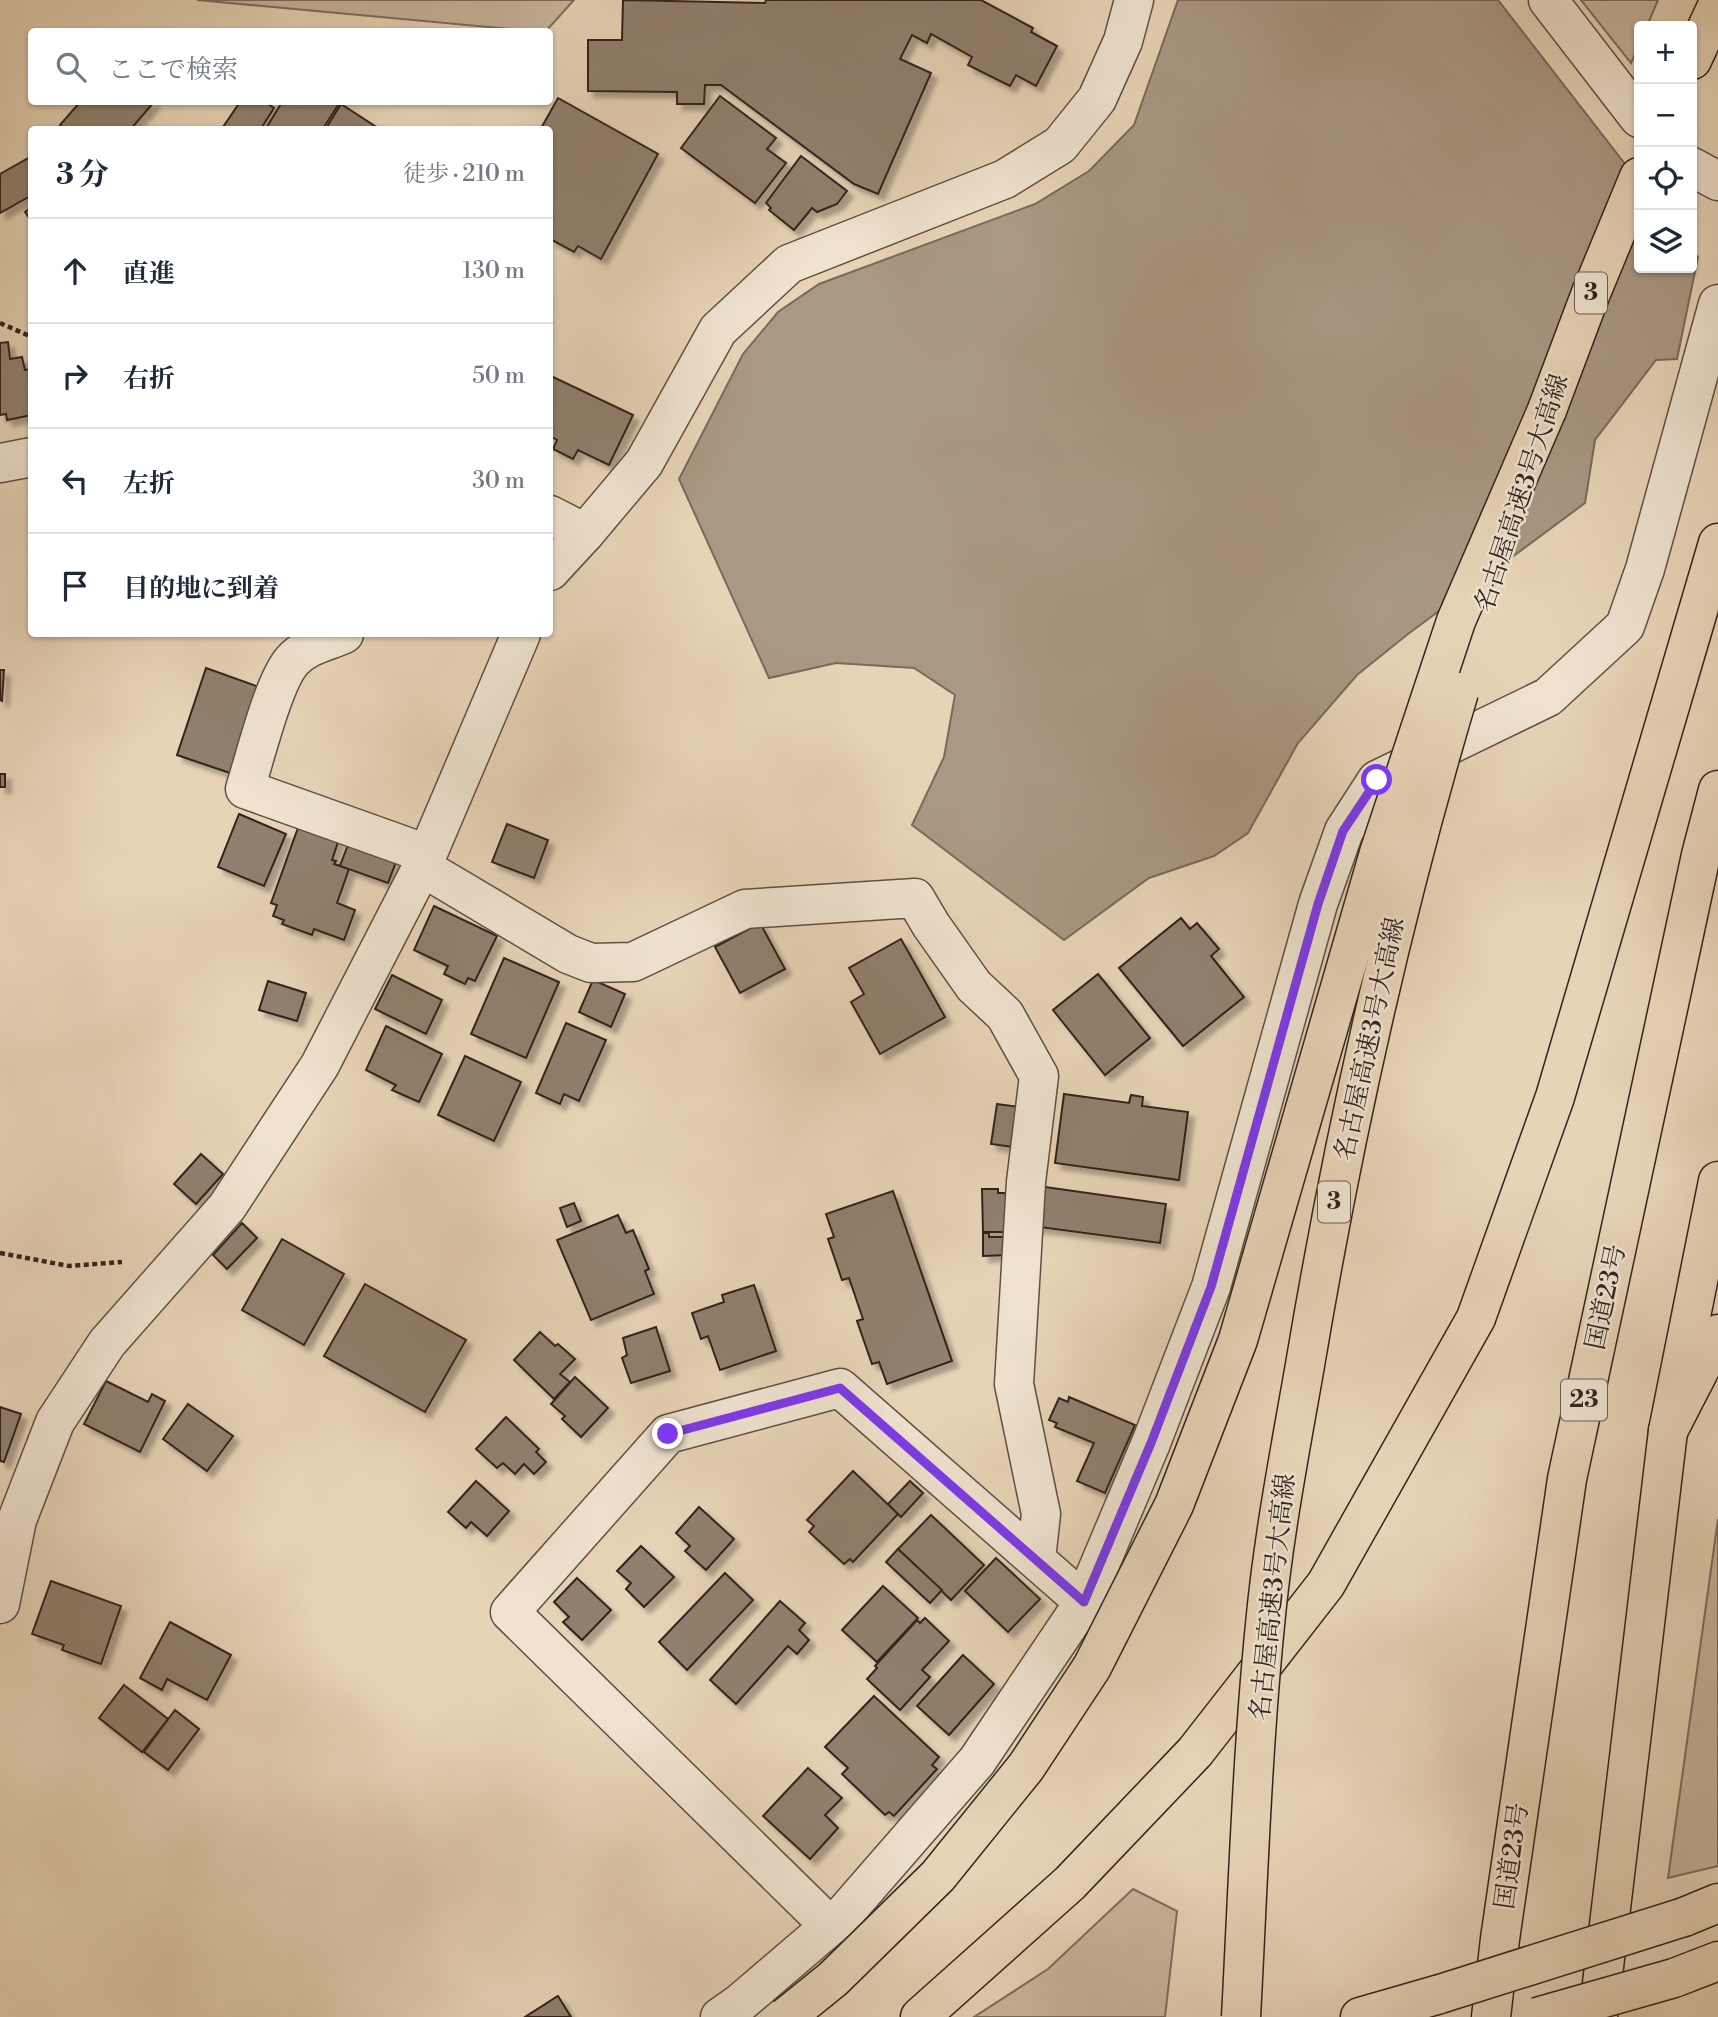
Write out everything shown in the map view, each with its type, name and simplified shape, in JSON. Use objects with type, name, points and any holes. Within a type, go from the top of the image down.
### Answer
[{"type":"highway","points":[[1697,49],[1718,4]]},
{"type":"highway","name":"名古屋高速3号大高線","points":[[1241,2017],[1265,1625],[1284,1483],[1322,1262],[1354,1105],[1397,914],[1487,597],[1547,410],[1634,189]]},
{"type":"highway","points":[[786,2017],[832,1979],[938,1876],[1026,1767],[1092,1667],[1174,1506],[1238,1340],[1378,853],[1456,621],[1547,410]]},
{"type":"highway","points":[[920,2017],[1070,1883],[1195,1752],[1326,1584],[1476,1318],[1555,1097],[1718,543]]},
{"type":"highway","name":"国道23号","points":[[1491,2017],[1500,1938],[1567,1479],[1701,855],[1718,790]]},
{"type":"highway","points":[[1598,2017],[1668,1431],[1718,1181]]},
{"type":"highway","points":[[1668,1431],[1718,1334]]},
{"type":"highway","points":[[1360,2017],[1701,1910]]},
{"type":"highway","points":[[1537,2017],[1674,1978],[1718,1961]]},
{"type":"street","points":[[553,568],[644,463],[718,330],[789,264],[1005,179],[1060,145],[1097,99],[1124,41],[1134,0]]},
{"type":"street","points":[[1548,0],[1634,112]]},
{"type":"street","points":[[1697,170],[1718,181]]},
{"type":"street","points":[[720,2017],[843,1915],[977,1762],[1084,1602],[1151,1443],[1211,1287],[1318,904],[1343,831],[1377,780],[1548,697],[1625,626],[1645,569],[1718,304]]},
{"type":"street","points":[[0,463],[28,458]]},
{"type":"street","points":[[553,517],[585,533]]},
{"type":"street","points":[[336,637],[314,645],[292,661],[280,681],[245,789],[425,861],[568,954],[591,963],[633,961],[745,909],[915,898],[974,986],[1005,1015],[1039,1076],[1026,1182],[1014,1384],[1041,1514],[1036,1559]]},
{"type":"street","points":[[0,1604],[17,1520],[55,1422],[107,1343],[227,1207],[320,1065],[425,861],[520,637]]},
{"type":"street","points":[[830,1926],[510,1612],[668,1434],[840,1388],[1084,1602]]},
{"type":"path","points":[[0,323],[28,335]]},
{"type":"path","points":[[0,1253],[69,1266],[129,1261],[170,1271]]},
{"type":"shaded area","points":[[197,0],[574,0],[549,28],[498,28]]},
{"type":"shaded area","points":[[1178,0],[1498,0],[1634,176],[1634,273],[1695,273],[1677,359],[1656,360],[1595,440],[1585,503],[1357,675],[1298,743],[1248,833],[1214,856],[1149,878],[1064,940],[912,825],[944,757],[955,695],[914,668],[836,663],[769,678],[679,479],[743,354],[778,312],[819,284],[1035,204],[1089,171],[1134,125]]},
{"type":"shaded area","points":[[1581,0],[1658,0],[1649,21],[1634,21],[1634,56],[1631,63]]},
{"type":"shaded area","points":[[1718,1519],[1718,1866],[1668,1878]]},
{"type":"shaded area","points":[[1133,1889],[1177,1911],[1165,2017],[974,2017],[1048,1969]]},
{"type":"building","points":[[623,0],[765,3],[766,0],[981,0],[1033,28],[1031,32],[1057,46],[1036,86],[1016,75],[1010,86],[968,65],[972,57],[931,34],[927,43],[912,35],[900,59],[931,73],[878,194],[854,184],[721,85],[705,85],[704,104],[677,104],[677,92],[588,91],[588,40],[622,40]]},
{"type":"building","points":[[720,96],[776,138],[767,149],[786,163],[755,203],[681,148]]},
{"type":"building","points":[[558,98],[658,154],[601,259],[578,246],[574,252],[553,241],[553,126],[542,126]]},
{"type":"building","points":[[77,105],[151,105],[133,126],[60,125]]},
{"type":"building","points":[[238,105],[270,105],[274,108],[263,126],[224,126]]},
{"type":"building","points":[[280,105],[338,105],[325,126],[267,126]]},
{"type":"building","points":[[343,105],[375,126],[327,126]]},
{"type":"building","points":[[801,156],[847,191],[837,204],[817,212],[812,208],[794,230],[769,210],[771,208],[766,203]]},
{"type":"building","points":[[28,158],[28,197],[0,213],[0,174]]},
{"type":"building","points":[[8,342],[10,359],[22,357],[25,370],[28,370],[28,416],[7,420],[6,414],[0,415],[0,343]]},
{"type":"building","points":[[553,377],[633,415],[609,465],[578,450],[573,459],[553,449],[557,440],[553,438]]},
{"type":"building","points":[[206,668],[259,687],[230,773],[177,755]]},
{"type":"building","points":[[0,670],[4,670],[2,701],[0,700]]},
{"type":"building","points":[[0,774],[5,774],[5,787],[0,787]]},
{"type":"building","points":[[239,814],[286,834],[264,886],[218,867]]},
{"type":"building","points":[[507,824],[548,840],[534,878],[492,862]]},
{"type":"building","points":[[299,825],[339,839],[332,860],[336,861],[334,864],[349,869],[337,903],[355,910],[344,940],[314,929],[312,935],[282,924],[284,920],[273,916],[277,905],[271,903]]},
{"type":"building","points":[[349,842],[397,859],[388,883],[340,866]]},
{"type":"building","points":[[434,906],[497,936],[475,981],[468,978],[465,984],[444,974],[448,966],[414,950]]},
{"type":"building","points":[[1181,918],[1190,929],[1197,923],[1219,949],[1211,956],[1244,997],[1183,1046],[1119,968]]},
{"type":"building","points":[[760,923],[785,969],[740,993],[715,947]]},
{"type":"building","points":[[901,939],[945,1017],[880,1054],[851,1002],[864,994],[849,968]]},
{"type":"building","points":[[504,958],[559,982],[526,1058],[471,1034]]},
{"type":"building","points":[[1098,974],[1150,1038],[1105,1075],[1053,1010]]},
{"type":"building","points":[[392,975],[442,1000],[426,1034],[375,1009]]},
{"type":"building","points":[[593,980],[625,994],[611,1027],[579,1012]]},
{"type":"building","points":[[268,981],[306,993],[297,1021],[259,1010]]},
{"type":"building","points":[[566,1023],[606,1040],[579,1101],[564,1094],[560,1104],[536,1093]]},
{"type":"building","points":[[386,1026],[442,1054],[419,1102],[392,1090],[396,1085],[366,1070]]},
{"type":"building","points":[[465,1056],[521,1082],[494,1141],[438,1115]]},
{"type":"building","points":[[1064,1094],[1129,1103],[1131,1095],[1143,1097],[1142,1106],[1188,1112],[1179,1180],[1055,1163]]},
{"type":"building","points":[[997,1104],[1027,1108],[1021,1148],[991,1144]]},
{"type":"building","points":[[201,1154],[223,1174],[196,1204],[174,1184]]},
{"type":"building","points":[[1038,1186],[1166,1204],[1160,1243],[1032,1226]]},
{"type":"building","points":[[982,1189],[998,1189],[998,1193],[1008,1193],[1011,1232],[983,1232]]},
{"type":"building","points":[[893,1191],[952,1361],[887,1384],[879,1362],[872,1364],[857,1321],[863,1319],[849,1278],[842,1280],[828,1239],[834,1237],[826,1214]]},
{"type":"building","points":[[574,1203],[581,1221],[567,1227],[560,1208]]},
{"type":"building","points":[[618,1215],[626,1233],[633,1230],[649,1269],[645,1271],[654,1294],[591,1320],[557,1240]]},
{"type":"building","points":[[242,1223],[257,1238],[227,1269],[213,1255]]},
{"type":"building","points":[[983,1233],[989,1233],[989,1237],[1006,1237],[1007,1255],[983,1256]]},
{"type":"building","points":[[282,1239],[344,1274],[304,1345],[242,1310]]},
{"type":"building","points":[[365,1284],[466,1340],[425,1412],[324,1356]]},
{"type":"building","points":[[754,1285],[776,1351],[720,1370],[708,1336],[701,1339],[692,1313],[724,1302],[722,1295]]},
{"type":"building","points":[[656,1327],[670,1371],[631,1383],[622,1358],[627,1355],[623,1338]]},
{"type":"building","points":[[540,1332],[575,1359],[560,1374],[570,1382],[554,1399],[514,1360]]},
{"type":"building","points":[[575,1377],[608,1408],[581,1437],[562,1419],[565,1416],[551,1404]]},
{"type":"building","points":[[106,1381],[148,1402],[152,1394],[165,1401],[140,1452],[84,1424]]},
{"type":"building","points":[[1069,1397],[1135,1425],[1105,1493],[1077,1481],[1094,1443],[1055,1427],[1057,1423],[1049,1420],[1059,1398],[1068,1402]]},
{"type":"building","points":[[188,1404],[233,1436],[207,1471],[163,1439]]},
{"type":"building","points":[[0,1407],[21,1414],[4,1462],[0,1461]]},
{"type":"building","points":[[506,1417],[539,1449],[536,1452],[546,1462],[534,1474],[524,1464],[515,1474],[503,1463],[497,1468],[476,1449]]},
{"type":"building","points":[[853,1471],[898,1514],[853,1562],[850,1559],[844,1564],[809,1532],[814,1526],[807,1520]]},
{"type":"building","points":[[476,1481],[509,1511],[487,1536],[471,1522],[466,1528],[448,1512]]},
{"type":"building","points":[[910,1481],[923,1493],[901,1517],[888,1504]]},
{"type":"building","points":[[699,1507],[734,1539],[706,1570],[685,1551],[690,1546],[676,1533]]},
{"type":"building","points":[[931,1515],[984,1565],[951,1600],[898,1549]]},
{"type":"building","points":[[641,1546],[674,1577],[644,1607],[626,1589],[631,1583],[617,1571]]},
{"type":"building","points":[[898,1549],[942,1590],[930,1603],[886,1562]]},
{"type":"building","points":[[996,1558],[1040,1599],[1008,1632],[965,1591]]},
{"type":"building","points":[[725,1573],[753,1600],[687,1670],[659,1642]]},
{"type":"building","points":[[577,1578],[611,1610],[582,1640],[563,1622],[569,1617],[554,1602]]},
{"type":"building","points":[[51,1581],[121,1606],[101,1664],[62,1650],[64,1645],[32,1634]]},
{"type":"building","points":[[883,1586],[918,1618],[877,1662],[842,1630]]},
{"type":"building","points":[[780,1601],[805,1623],[799,1630],[809,1640],[797,1654],[788,1646],[736,1704],[710,1680]]},
{"type":"building","points":[[925,1618],[949,1641],[922,1670],[930,1677],[900,1710],[867,1679],[877,1668],[875,1666],[917,1620],[920,1623]]},
{"type":"building","points":[[170,1622],[231,1655],[207,1700],[167,1679],[162,1690],[140,1678]]},
{"type":"building","points":[[963,1655],[994,1684],[949,1735],[917,1706]]},
{"type":"building","points":[[124,1685],[168,1719],[142,1752],[99,1718]]},
{"type":"building","points":[[874,1696],[939,1757],[932,1765],[937,1769],[894,1816],[889,1812],[885,1815],[842,1774],[848,1768],[825,1747]]},
{"type":"building","points":[[175,1710],[199,1729],[168,1770],[144,1752]]},
{"type":"building","points":[[808,1768],[842,1798],[825,1815],[838,1828],[810,1859],[763,1816]]},
{"type":"building","points":[[558,1996],[571,2017],[525,2017]]},
{"type":"route","points":[[668,1434],[840,1388],[1084,1602],[1151,1443],[1211,1287],[1318,904],[1343,831],[1377,780]]}]
